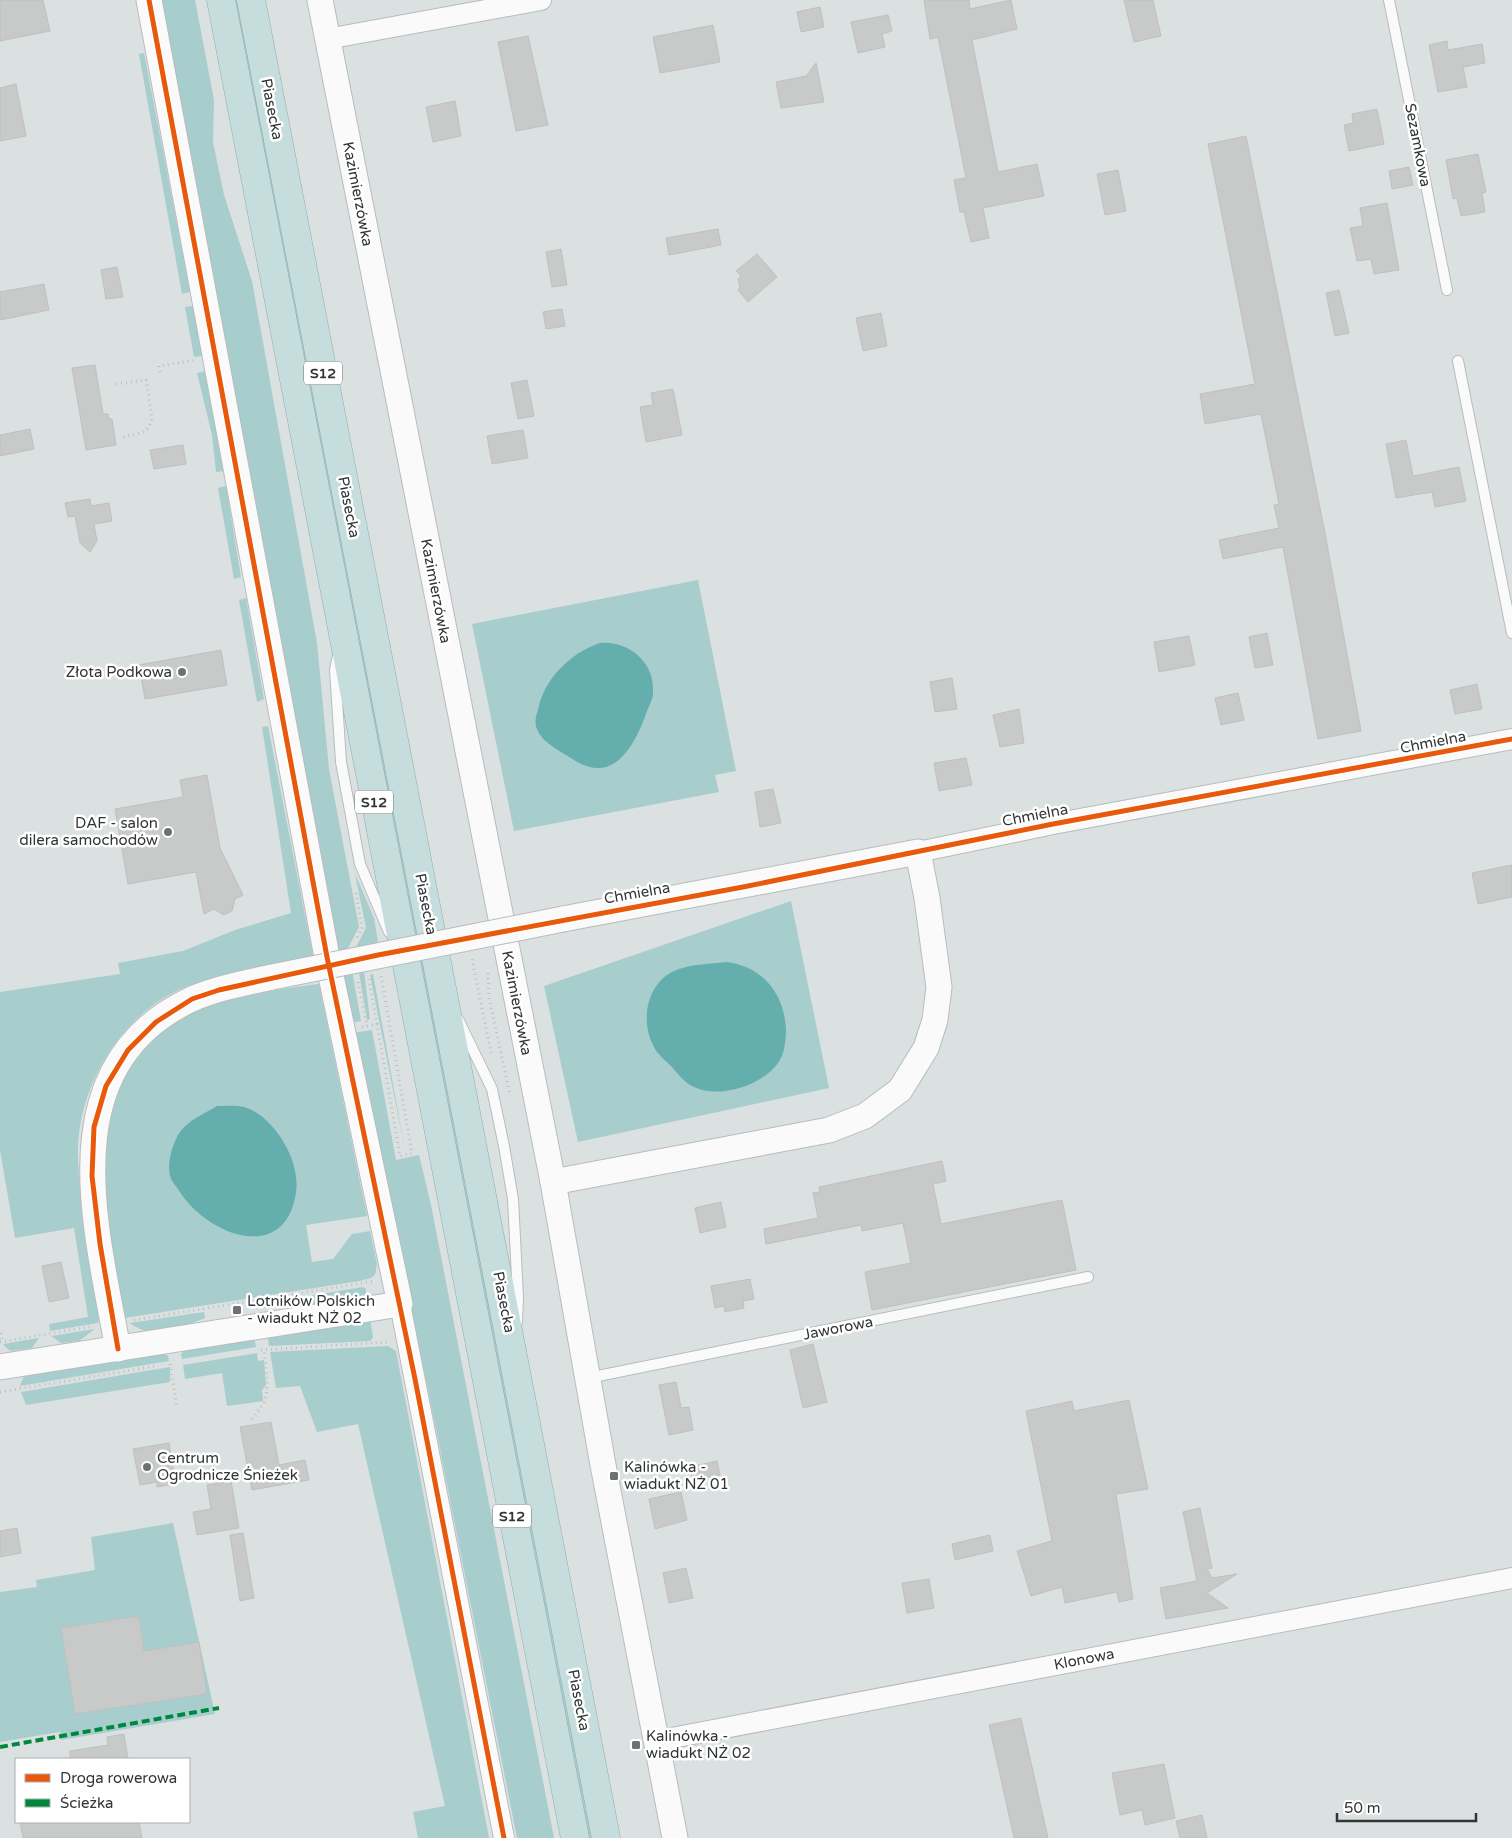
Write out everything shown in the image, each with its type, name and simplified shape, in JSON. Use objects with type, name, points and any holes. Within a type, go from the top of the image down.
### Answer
[{"type":"highway","name":"Piasecka","points":[[221,0],[406,972],[575,1838]]},
{"type":"highway","name":"Piasecka","points":[[251,0],[606,1838]]},
{"type":"street","points":[[149,0],[327,957],[400,1304],[504,1838]]},
{"type":"street","name":"Kazimierzówka","points":[[320,0],[553,1182],[587,1378],[675,1838]]},
{"type":"street","points":[[327,39],[541,0]]},
{"type":"street","name":"Chmielna","points":[[118,1349],[92,1176],[94,1127],[106,1086],[116,1066],[140,1036],[192,999],[219,990],[272,977],[563,919],[918,852],[1044,826],[1512,739]]},
{"type":"street","points":[[553,1182],[829,1130],[865,1116],[900,1090],[926,1048],[935,1020],[938,987],[927,898],[918,852]]},
{"type":"street","points":[[0,1367],[400,1304]]},
{"type":"street","name":"Klonowa","points":[[656,1741],[1512,1578]]},
{"type":"lane","name":"Sezamkowa","points":[[1389,0],[1447,290]]},
{"type":"lane","points":[[1458,361],[1512,633]]},
{"type":"lane","name":"Jaworowa","points":[[587,1378],[1088,1277]]},
{"type":"path","points":[[160,372],[158,366],[200,359]]},
{"type":"path","points":[[116,384],[145,377],[152,418],[151,424],[144,432],[123,437]]},
{"type":"path","points":[[367,972],[400,1156],[412,1153],[379,969]]},
{"type":"path","points":[[357,977],[367,1025],[377,1024]]},
{"type":"path","points":[[481,999],[489,998],[512,1105]]},
{"type":"path","points":[[1,1333],[1,1341],[370,1283],[379,1274]]},
{"type":"path","points":[[257,1350],[391,1342],[395,1344]]},
{"type":"path","points":[[252,1419],[265,1400],[264,1390],[268,1384],[264,1349]]},
{"type":"path","points":[[0,1392],[177,1363]]},
{"type":"path","points":[[170,1364],[177,1407]]},
{"type":"shaded area","points":[[160,0],[195,0],[214,100],[213,142],[224,195],[252,281],[317,643],[329,769],[359,927],[348,948],[361,1021],[351,1023],[300,760],[287,669],[272,602],[182,107]]},
{"type":"shaded area","points":[[231,0],[237,0],[595,1838],[589,1838]]},
{"type":"shaded area","points":[[144,53],[190,292],[182,294],[139,54]]},
{"type":"shaded area","points":[[193,306],[202,356],[194,357],[185,307]]},
{"type":"shaded area","points":[[205,371],[224,471],[216,472],[212,435],[197,373]]},
{"type":"shaded area","points":[[226,486],[241,577],[234,579],[218,488]]},
{"type":"shaded area","points":[[698,580],[736,771],[715,775],[719,792],[514,831],[472,624]]},
{"type":"shaded area","points":[[246,598],[264,699],[257,702],[239,600]]},
{"type":"shaded area","points":[[268,726],[313,956],[234,972],[188,986],[164,998],[143,1013],[107,1055],[85,1104],[79,1131],[78,1157],[84,1213],[102,1306],[98,1323],[50,1331],[49,1324],[88,1317],[74,1228],[15,1238],[0,1150],[0,992],[120,974],[118,963],[183,951],[235,930],[291,913],[262,727]]},
{"type":"shaded area","points":[[355,874],[374,918],[378,942],[374,944],[364,971],[370,1019],[367,1020],[355,949],[366,928]]},
{"type":"shaded area","points":[[791,901],[829,1088],[578,1142],[544,986]]},
{"type":"shaded area","points":[[373,974],[405,1150],[370,975]]},
{"type":"shaded area","points":[[319,984],[367,1216],[306,1225],[312,1262],[333,1259],[352,1234],[370,1231],[377,1264],[375,1275],[359,1281],[125,1318],[106,1215],[102,1162],[108,1112],[121,1081],[152,1041],[172,1024],[187,1015],[240,997]]},
{"type":"shaded area","points":[[372,1030],[396,1160],[419,1155],[431,1205],[554,1838],[517,1838],[434,1419],[353,1033]]},
{"type":"shaded area","points":[[363,1287],[366,1289],[366,1297],[329,1305],[260,1308],[260,1304]]},
{"type":"shaded area","points":[[204,1312],[205,1318],[167,1331],[148,1331],[130,1323]]},
{"type":"shaded area","points":[[370,1319],[373,1337],[370,1341],[269,1346],[268,1339],[275,1333]]},
{"type":"shaded area","points":[[95,1329],[79,1341],[61,1343],[51,1336]]},
{"type":"shaded area","points":[[246,1337],[255,1341],[256,1347],[182,1359],[181,1354],[188,1347]]},
{"type":"shaded area","points":[[39,1338],[32,1348],[10,1351],[3,1344]]},
{"type":"shaded area","points":[[388,1346],[396,1351],[489,1838],[418,1838],[413,1812],[445,1806],[358,1424],[317,1432],[300,1386],[276,1388],[270,1352]]},
{"type":"shaded area","points":[[159,1352],[168,1356],[169,1361],[20,1386],[24,1376],[130,1359]]},
{"type":"shaded area","points":[[257,1353],[258,1361],[264,1360],[266,1385],[262,1390],[263,1401],[227,1406],[222,1373],[185,1379],[183,1365]]},
{"type":"shaded area","points":[[170,1367],[170,1382],[26,1405],[21,1392]]},
{"type":"shaded area","points":[[173,1523],[215,1714],[61,1740],[60,1732],[0,1742],[0,1592],[37,1587],[36,1580],[95,1570],[91,1537]]},
{"type":"water","points":[[600,643],[620,645],[638,655],[649,671],[653,693],[641,726],[628,750],[611,765],[600,768],[588,767],[553,747],[543,739],[535,721],[541,699],[552,678],[578,653]]},
{"type":"water","points":[[726,962],[750,969],[769,983],[781,1004],[786,1029],[785,1044],[781,1058],[775,1067],[755,1082],[730,1090],[705,1091],[691,1086],[655,1050],[647,1026],[648,1004],[657,985],[674,971],[693,966]]},
{"type":"water","points":[[217,1106],[241,1106],[255,1112],[275,1130],[290,1154],[294,1167],[296,1192],[289,1215],[277,1229],[261,1236],[243,1236],[225,1230],[206,1219],[190,1205],[171,1179],[169,1171],[172,1149],[181,1130],[190,1122]]},
{"type":"building","points":[[0,0],[43,0],[50,31],[0,41]]},
{"type":"building","points":[[924,0],[969,0],[970,9],[1011,0],[1017,29],[972,40],[998,172],[1037,164],[1044,196],[983,208],[989,238],[971,242],[964,212],[960,212],[954,180],[966,178],[938,37],[930,39]]},
{"type":"building","points":[[1124,0],[1153,0],[1161,36],[1134,42]]},
{"type":"building","points":[[820,7],[824,27],[801,32],[797,12]]},
{"type":"building","points":[[888,15],[892,31],[882,34],[885,47],[858,53],[851,22]]},
{"type":"building","points":[[713,25],[720,62],[660,73],[653,37]]},
{"type":"building","points":[[528,36],[548,125],[516,131],[498,42]]},
{"type":"building","points":[[1447,41],[1448,50],[1482,44],[1485,63],[1463,67],[1467,87],[1438,92],[1429,45]]},
{"type":"building","points":[[816,63],[824,102],[781,108],[776,82],[806,76]]},
{"type":"building","points":[[16,84],[26,136],[0,141],[0,88]]},
{"type":"building","points":[[455,101],[461,136],[433,142],[426,107]]},
{"type":"building","points":[[1377,109],[1384,144],[1349,151],[1344,125],[1353,123],[1352,114]]},
{"type":"building","points":[[1246,136],[1324,528],[1361,731],[1318,739],[1283,547],[1223,559],[1219,540],[1279,528],[1274,505],[1279,504],[1261,414],[1205,424],[1200,394],[1255,384],[1208,144]]},
{"type":"building","points":[[1478,154],[1486,192],[1482,193],[1485,212],[1461,216],[1457,198],[1453,199],[1446,160]]},
{"type":"building","points":[[1409,167],[1413,185],[1392,189],[1389,171]]},
{"type":"building","points":[[1118,170],[1126,211],[1105,215],[1097,174]]},
{"type":"building","points":[[1387,203],[1399,270],[1374,274],[1371,259],[1357,261],[1350,228],[1363,226],[1360,208]]},
{"type":"building","points":[[718,229],[721,245],[669,255],[666,238]]},
{"type":"building","points":[[561,249],[567,285],[552,287],[546,252]]},
{"type":"building","points":[[757,254],[777,277],[748,302],[738,290],[740,287],[738,279],[741,276],[736,271]]},
{"type":"building","points":[[117,267],[123,297],[106,299],[101,270]]},
{"type":"building","points":[[44,284],[49,310],[0,320],[0,292]]},
{"type":"building","points":[[1339,290],[1349,333],[1335,336],[1326,293]]},
{"type":"building","points":[[562,309],[565,326],[546,329],[543,312]]},
{"type":"building","points":[[881,313],[887,346],[863,351],[856,318]]},
{"type":"building","points":[[95,365],[103,414],[108,414],[109,419],[112,419],[116,445],[86,450],[72,368]]},
{"type":"building","points":[[527,380],[534,416],[518,419],[511,383]]},
{"type":"building","points":[[673,389],[682,435],[646,442],[640,407],[653,405],[651,393]]},
{"type":"building","points":[[30,429],[34,449],[0,456],[0,435]]},
{"type":"building","points":[[523,430],[528,458],[492,464],[487,436]]},
{"type":"building","points":[[1406,440],[1413,476],[1459,467],[1466,501],[1435,507],[1432,492],[1396,498],[1386,444]]},
{"type":"building","points":[[183,445],[186,464],[154,469],[150,450]]},
{"type":"building","points":[[90,499],[91,506],[109,503],[112,521],[94,524],[97,541],[90,552],[80,543],[75,516],[68,517],[65,503]]},
{"type":"building","points":[[1267,633],[1273,665],[1255,668],[1249,637]]},
{"type":"building","points":[[1189,636],[1195,665],[1159,672],[1154,642]]},
{"type":"building","name":"Złota Podkowa","points":[[221,650],[227,685],[145,699],[139,665]]},
{"type":"building","points":[[952,678],[957,709],[935,712],[930,682]]},
{"type":"building","points":[[1477,684],[1482,709],[1455,714],[1450,690]]},
{"type":"building","points":[[1238,693],[1244,720],[1221,725],[1215,698]]},
{"type":"building","points":[[1019,709],[1024,743],[1000,747],[993,715]]},
{"type":"building","points":[[966,758],[972,785],[939,791],[934,763]]},
{"type":"building","name":"DAF - salon dilera samochodów","points":[[207,775],[220,848],[243,895],[235,899],[232,911],[224,915],[214,909],[204,914],[196,872],[128,884],[115,809],[183,797],[180,780]]},
{"type":"building","points":[[773,789],[781,823],[760,827],[755,792]]},
{"type":"building","points":[[1512,865],[1512,897],[1478,904],[1472,873]]},
{"type":"building","points":[[942,1161],[946,1181],[933,1184],[941,1224],[1062,1200],[1076,1270],[872,1310],[865,1272],[911,1263],[903,1223],[862,1231],[861,1225],[766,1244],[764,1229],[818,1218],[813,1193],[820,1192],[819,1187]]},
{"type":"building","points":[[721,1202],[726,1227],[700,1233],[695,1208]]},
{"type":"building","points":[[61,1262],[69,1298],[49,1302],[42,1266]]},
{"type":"building","points":[[750,1279],[754,1299],[743,1301],[744,1308],[725,1312],[724,1306],[715,1308],[711,1286]]},
{"type":"building","points":[[813,1344],[827,1402],[803,1408],[790,1350]]},
{"type":"building","points":[[676,1382],[681,1408],[689,1407],[693,1430],[669,1435],[659,1385]]},
{"type":"building","points":[[1129,1400],[1148,1489],[1116,1494],[1133,1599],[1119,1602],[1117,1592],[1065,1603],[1062,1587],[1031,1596],[1017,1551],[1052,1541],[1026,1411],[1072,1401],[1074,1411]]},
{"type":"building","points":[[271,1422],[279,1465],[305,1460],[309,1480],[252,1490],[240,1427]]},
{"type":"building","points":[[169,1443],[176,1484],[157,1487],[157,1482],[140,1485],[133,1449]]},
{"type":"building","points":[[717,1461],[720,1475],[693,1481],[690,1467]]},
{"type":"building","points":[[231,1481],[239,1528],[197,1535],[193,1512],[211,1509],[207,1485]]},
{"type":"building","points":[[681,1492],[687,1520],[655,1529],[649,1499]]},
{"type":"building","points":[[1200,1508],[1212,1568],[1207,1569],[1212,1578],[1237,1574],[1207,1593],[1228,1608],[1166,1619],[1160,1588],[1197,1581],[1183,1512]]},
{"type":"building","points":[[17,1528],[21,1553],[0,1557],[0,1531]]},
{"type":"building","points":[[243,1533],[254,1598],[240,1601],[230,1535]]},
{"type":"building","points":[[990,1535],[993,1551],[955,1560],[952,1544]]},
{"type":"building","points":[[686,1568],[693,1598],[669,1603],[663,1573]]},
{"type":"building","points":[[929,1579],[934,1608],[907,1613],[902,1583]]},
{"type":"building","points":[[139,1616],[144,1651],[199,1642],[207,1694],[75,1714],[61,1628]]},
{"type":"building","points":[[1021,1718],[1048,1838],[1014,1838],[989,1725]]},
{"type":"building","points":[[124,1734],[128,1758],[70,1758],[70,1751],[108,1745],[107,1737]]},
{"type":"building","points":[[1164,1764],[1175,1818],[1145,1825],[1142,1810],[1120,1815],[1112,1773]]},
{"type":"building","points":[[1202,1815],[1207,1838],[1180,1838],[1176,1821]]},
{"type":"building","points":[[20,1823],[139,1823],[142,1838],[23,1838]]},
{"type":"marked path","points":[[0,1747],[219,1708]]},
{"type":"cycle path","points":[[149,0],[327,957],[415,1379],[504,1838]]},
{"type":"cycle path","points":[[118,1349],[100,1244],[92,1176],[94,1127],[106,1086],[128,1050],[156,1022],[192,999],[219,990],[378,955],[743,887],[1053,824],[1512,739]]},
{"type":"place","name":"Złota Podkowa","points":[[182,672]]},
{"type":"place","name":"DAF - salon dilera samochodów","points":[[168,832]]},
{"type":"place","name":"Lotników Polskich - wiadukt NŻ 02","points":[[237,1310]]},
{"type":"place","name":"Centrum Ogrodnicze Śnieżek","points":[[147,1467]]},
{"type":"place","name":"Kalinówka - wiadukt NŻ 01","points":[[614,1476]]},
{"type":"place","name":"Kalinówka - wiadukt NŻ 02","points":[[636,1745]]}]
